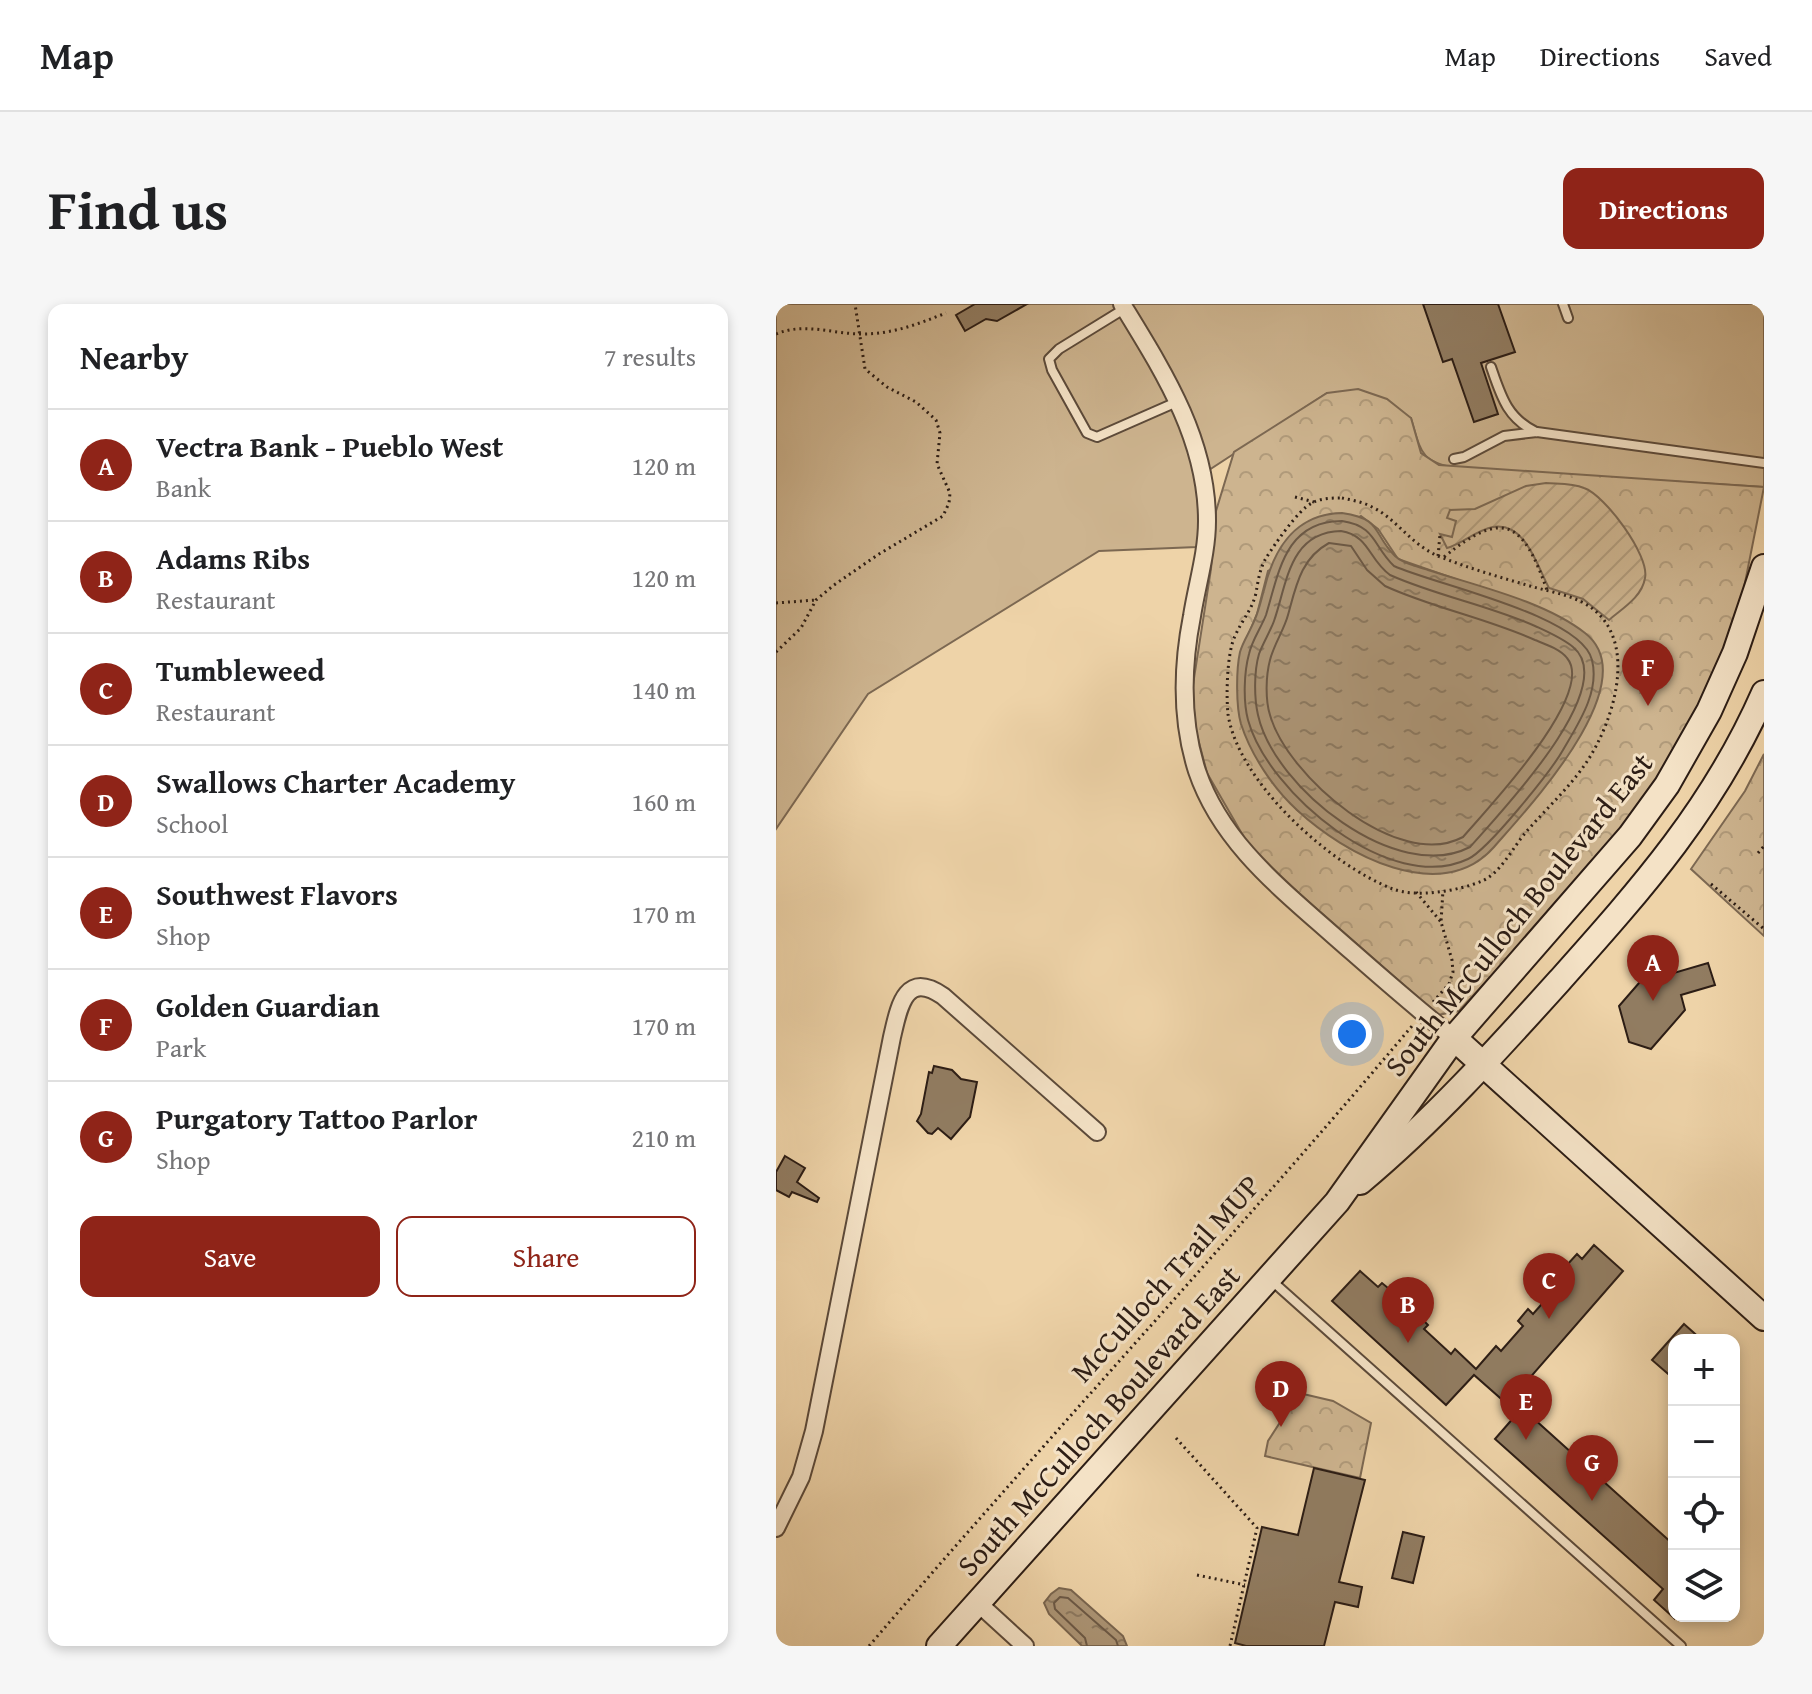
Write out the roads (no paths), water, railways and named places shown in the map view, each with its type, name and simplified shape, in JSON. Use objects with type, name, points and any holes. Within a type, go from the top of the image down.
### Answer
[{"type":"main road","name":"South McCulloch Boulevard East","points":[[939,1646],[1337,1202],[1454,1038],[1607,864],[1667,785],[1723,682],[1764,567]]},
{"type":"main road","name":"South McCulloch Boulevard East","points":[[1337,1202],[1412,1137],[1485,1064],[1639,891],[1684,834],[1718,782],[1764,693]]},
{"type":"main road","points":[[1454,1038],[1764,1318]]},
{"type":"street","points":[[1124,306],[1179,401],[1202,474],[1207,519],[1184,671],[1186,722],[1198,774],[1221,820],[1253,863],[1422,1014],[1454,1038]]},
{"type":"street","points":[[776,1528],[801,1477],[814,1431],[892,1037],[903,999],[915,987],[923,985],[943,996],[1097,1132]]},
{"type":"street","points":[[978,1603],[1025,1646]]},
{"type":"lane","points":[[1563,304],[1568,318]]},
{"type":"lane","points":[[1124,306],[1049,359],[1087,433],[1097,437],[1179,401]]},
{"type":"lane","points":[[1491,367],[1505,407],[1514,418],[1537,432]]},
{"type":"lane","points":[[1454,459],[1495,439],[1537,432],[1764,463]]},
{"type":"lane","points":[[1269,1278],[1681,1646]]},
{"type":"water","points":[[1342,513],[1371,523],[1388,548],[1402,561],[1550,612],[1585,633],[1600,655],[1602,682],[1592,712],[1553,776],[1494,847],[1472,864],[1447,873],[1393,868],[1340,843],[1317,827],[1271,781],[1241,724],[1237,688],[1240,652],[1256,616],[1274,560],[1289,536],[1299,527],[1326,515]]},
{"type":"water","points":[[1059,1588],[1071,1590],[1123,1636],[1127,1646],[1082,1646],[1049,1614],[1044,1603]]},
{"type":"place","name":"Golden Guardian","points":[[1648,706]]},
{"type":"place","name":"Vectra Bank - Pueblo West","points":[[1653,1001]]},
{"type":"place","name":"Tumbleweed","points":[[1549,1319]]},
{"type":"place","name":"Adams Ribs","points":[[1408,1343]]},
{"type":"place","name":"Swallows Charter Academy","points":[[1281,1427]]},
{"type":"place","name":"Southwest Flavors","points":[[1526,1440]]},
{"type":"place","name":"Purgatory Tattoo Parlor","points":[[1592,1501]]}]
